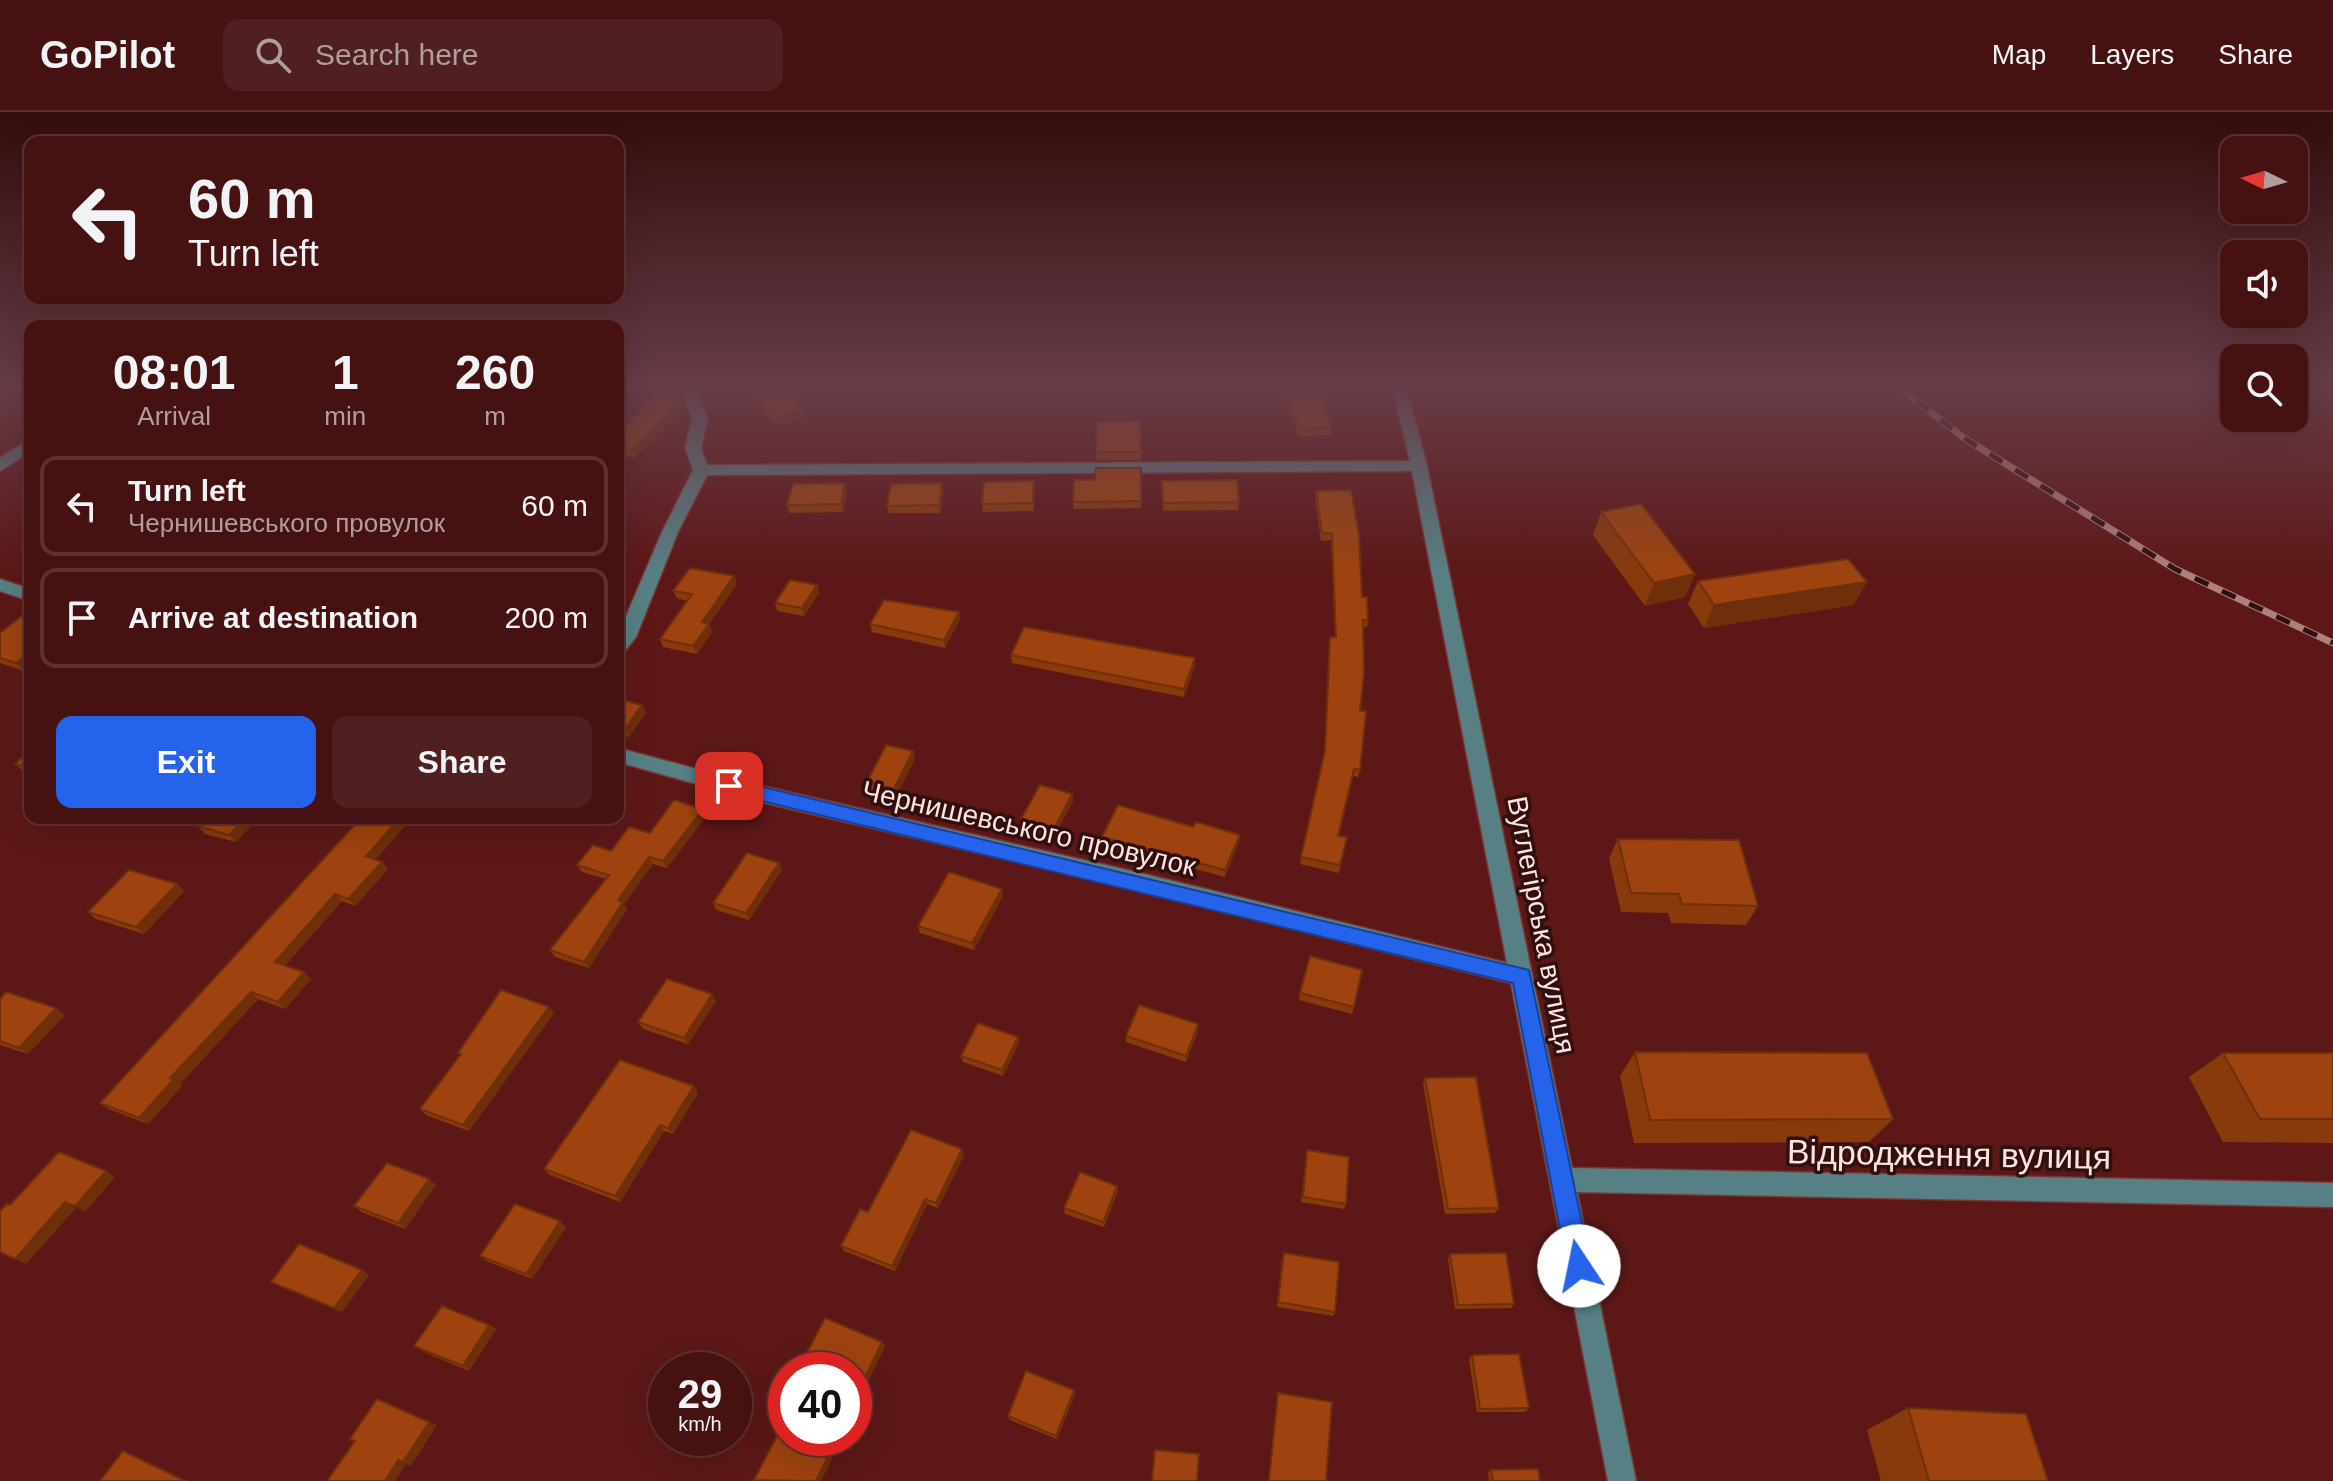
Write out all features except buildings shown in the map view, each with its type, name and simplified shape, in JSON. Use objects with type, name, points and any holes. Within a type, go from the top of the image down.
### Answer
[{"type":"street","points":[[624,640],[670,532],[701,470],[693,447]]},
{"type":"street","name":"Вуглегірська вулиця","points":[[1414,447],[1622,1481]]},
{"type":"street","points":[[0,466],[24,448]]},
{"type":"street","points":[[701,470],[1419,466]]},
{"type":"street","points":[[0,585],[24,593]]},
{"type":"street","name":"Чернишевського провулок","points":[[624,757],[757,793],[1136,881],[1522,976]]},
{"type":"street","name":"Відродження вулиця","points":[[1563,1180],[2333,1195]]},
{"type":"railway","points":[[1978,447],[2175,569],[2333,643]]},
{"type":"route","points":[[729,786],[1136,881],[1522,976],[1579,1266]]}]
